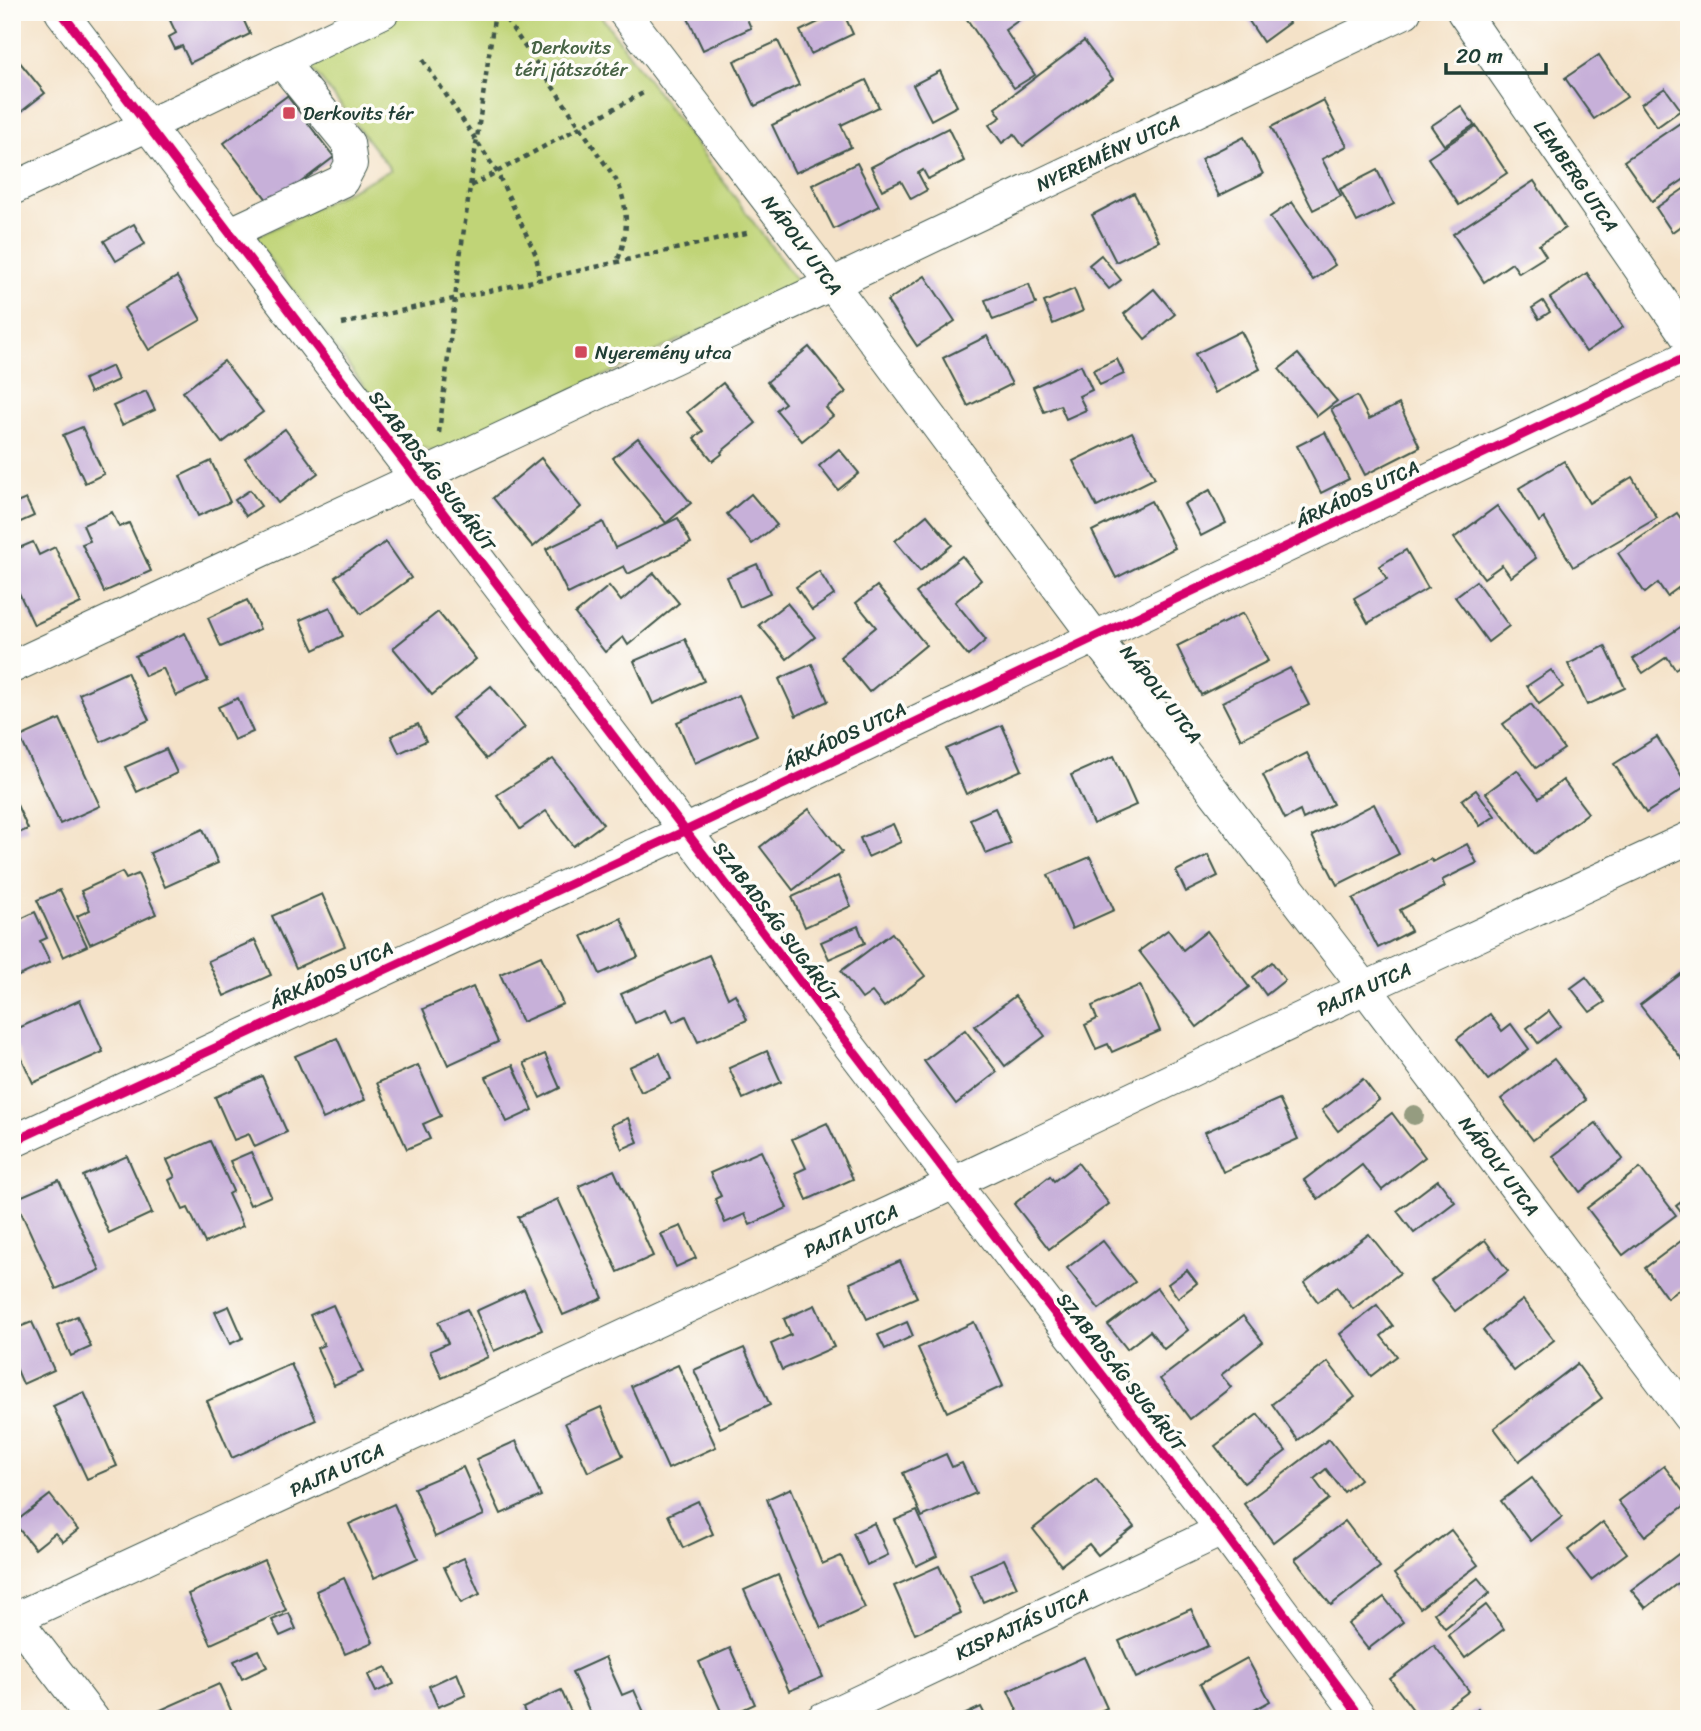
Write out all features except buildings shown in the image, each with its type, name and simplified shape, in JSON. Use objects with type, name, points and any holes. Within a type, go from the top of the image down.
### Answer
[{"type":"street","name":"SZABADSÁG SUGÁRÚT","points":[[61,12],[1222,1530],[1362,1719]]},
{"type":"street","points":[[12,189],[383,12]]},
{"type":"street","name":"NÁPOLY UTCA","points":[[624,12],[832,284],[1095,637],[1365,988],[1689,1417]]},
{"type":"street","name":"NYEREMÉNY UTCA","points":[[12,667],[832,284],[1405,12]]},
{"type":"street","name":"LEMBERG UTCA","points":[[1463,12],[1689,340]]},
{"type":"street","points":[[229,234],[342,181],[351,164],[348,144],[281,61]]},
{"type":"street","name":"ÁRKÁDOS UTCA","points":[[12,1142],[685,831],[1689,356]]},
{"type":"street","name":"PAJTA UTCA","points":[[13,1618],[954,1183],[1689,838]]},
{"type":"street","name":"KISPAJTÁS UTCA","points":[[822,1719],[1222,1530]]},
{"type":"street","points":[[13,1618],[93,1719]]},
{"type":"path","points":[[439,434],[495,12]]},
{"type":"path","points":[[501,12],[622,191],[626,227],[624,245],[617,262]]},
{"type":"path","points":[[423,60],[496,172],[535,253],[538,280]]},
{"type":"path","points":[[470,186],[673,77]]},
{"type":"path","points":[[342,324],[786,224]]},
{"type":"green space","name":"Derkovits téri játszótér","points":[[406,12],[598,12],[799,284],[439,453],[406,443],[254,238],[391,170],[308,63]]},
{"type":"cycle path","points":[[61,12],[1222,1530],[1362,1719]]},
{"type":"cycle path","points":[[12,1142],[685,831],[1689,356]]},
{"type":"place","name":"Derkovits tér","points":[[289,113]]},
{"type":"place","name":"Nyeremény utca","points":[[581,352]]}]
